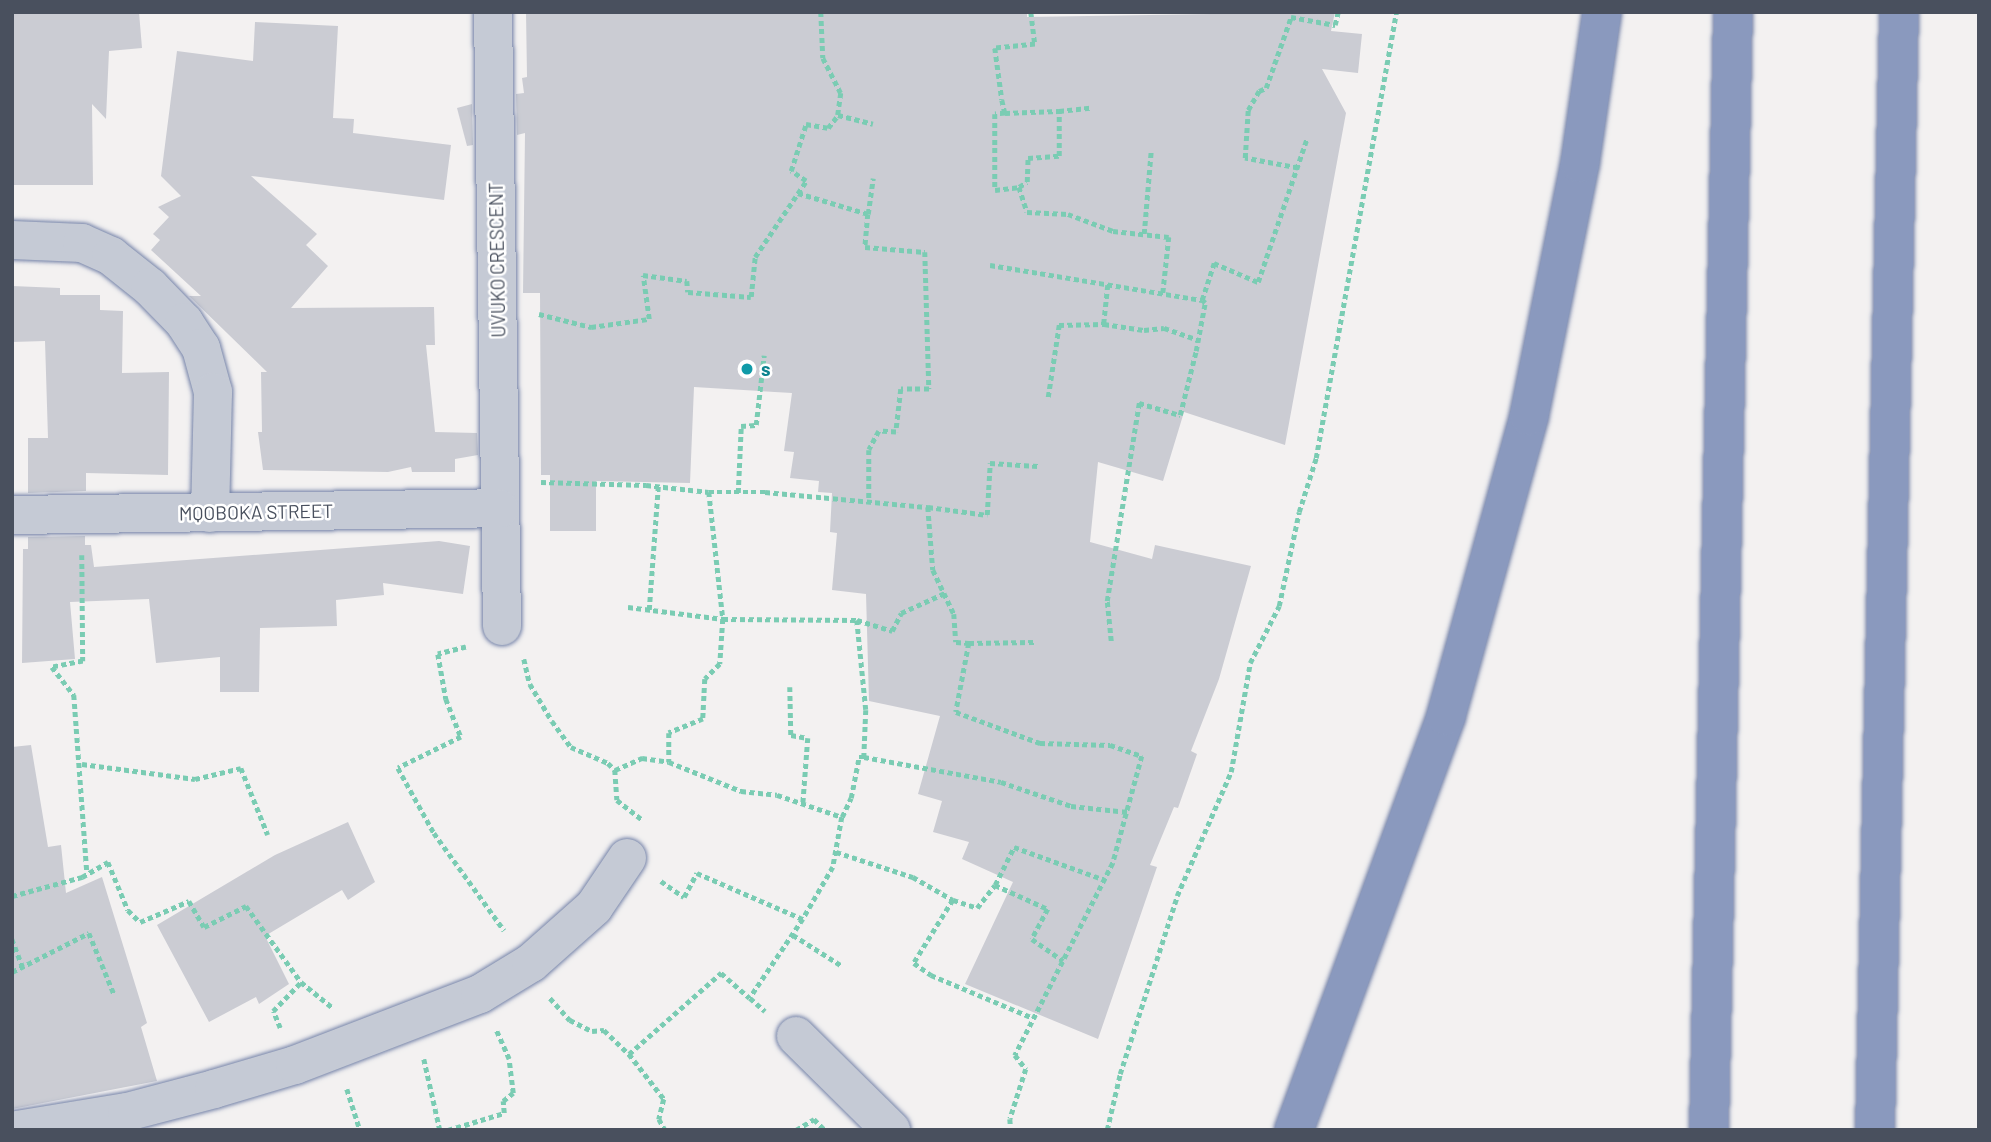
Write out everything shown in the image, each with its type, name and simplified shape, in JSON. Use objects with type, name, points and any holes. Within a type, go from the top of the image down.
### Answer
[{"type":"highway","points":[[1294,1130],[1450,703],[1529,416],[1580,163],[1602,12]]},
{"type":"highway","points":[[1709,1130],[1733,12]]},
{"type":"highway","points":[[1875,1130],[1899,12]]},
{"type":"street","name":"UVUKO CRESCENT","points":[[493,12],[502,626]]},
{"type":"street","points":[[12,240],[82,243],[111,256],[184,322],[201,348],[213,393],[210,513]]},
{"type":"street","name":"MQOBOKA STREET","points":[[12,515],[210,513],[500,496]]},
{"type":"street","points":[[17,1130],[127,1112],[295,1065],[480,994],[531,963],[606,895],[627,858]]},
{"type":"street","points":[[796,1037],[891,1130]]},
{"type":"path","points":[[498,304],[591,327],[610,327],[649,319],[643,275],[687,281],[688,292],[751,297],[755,257],[806,181],[791,172],[806,124],[828,128],[838,115],[841,93],[823,58],[821,12]]},
{"type":"path","points":[[1006,113],[995,48],[1035,44],[1031,12]]},
{"type":"path","points":[[1298,168],[1245,158],[1248,110],[1259,91],[1266,88],[1291,17],[1335,25],[1338,12]]},
{"type":"path","points":[[1107,1130],[1120,1074],[1177,896],[1231,772],[1250,663],[1279,606],[1299,512],[1316,457],[1396,12]]},
{"type":"path","points":[[1059,111],[1059,156],[1028,158],[1027,182],[1019,187],[995,190],[995,114],[1090,108]]},
{"type":"path","points":[[838,115],[873,124]]},
{"type":"path","points":[[1111,641],[1107,601],[1139,403],[1180,415],[1199,340],[1205,303],[1202,300],[1214,263],[1258,282],[1307,138]]},
{"type":"path","points":[[1144,234],[1151,150]]},
{"type":"path","points":[[869,501],[869,450],[879,431],[896,432],[901,389],[929,389],[925,252],[865,247],[873,178]]},
{"type":"path","points":[[1019,187],[1027,212],[1068,214],[1113,231],[1168,237],[1163,293]]},
{"type":"path","points":[[798,193],[868,214]]},
{"type":"path","points":[[990,265],[1202,300]]},
{"type":"path","points":[[1104,324],[1108,285]]},
{"type":"path","points":[[1048,397],[1059,326],[1104,324],[1144,331],[1164,328],[1199,340]]},
{"type":"path","points":[[738,493],[741,426],[756,425],[764,355]]},
{"type":"path","points":[[500,496],[658,486],[709,492],[869,501],[987,515],[990,463],[1038,467]]},
{"type":"path","points":[[649,611],[658,486]]},
{"type":"path","points":[[669,762],[669,733],[703,719],[705,679],[720,664],[723,619],[709,492]]},
{"type":"path","points":[[928,507],[933,570],[954,614],[956,642],[1034,642]]},
{"type":"path","points":[[80,514],[83,661],[52,667],[74,695],[82,764],[80,807],[87,873]]},
{"type":"path","points":[[628,607],[723,619],[857,620],[892,631],[901,613],[945,593]]},
{"type":"path","points":[[857,620],[866,710],[864,757]]},
{"type":"path","points":[[615,770],[571,747],[530,684],[517,635],[502,626],[474,632],[470,646],[438,654],[446,699],[461,737],[398,768],[434,833],[484,906],[531,963],[549,997],[570,1020],[592,1031],[604,1030],[629,1054],[663,1099],[659,1119],[665,1130]]},
{"type":"path","points":[[969,643],[956,712],[1040,743],[1110,745],[1142,756],[1128,812],[1105,880],[1031,1017],[1015,1055],[1026,1069],[1010,1119],[1011,1130]]},
{"type":"path","points":[[790,687],[791,735],[808,738],[803,804]]},
{"type":"path","points":[[750,998],[793,935],[833,867],[842,817],[851,798],[859,757],[1001,782],[1071,807],[1128,812]]},
{"type":"path","points":[[615,770],[642,758],[669,762],[741,791],[803,804],[842,817]]},
{"type":"path","points":[[82,764],[195,779],[241,768],[268,835]]},
{"type":"path","points":[[615,770],[617,800],[640,819],[627,858],[684,897],[697,873],[803,919]]},
{"type":"path","points":[[836,852],[913,877],[953,900],[977,908],[995,885],[1014,847],[1105,880]]},
{"type":"path","points":[[12,896],[87,873],[108,862],[128,910],[140,922],[189,901],[204,927],[246,906],[302,982],[329,1002],[350,1042]]},
{"type":"path","points":[[995,885],[1048,909],[1032,940],[1063,961]]},
{"type":"path","points":[[953,900],[914,963],[932,975],[1031,1017]]},
{"type":"path","points":[[12,972],[89,933],[114,994]]},
{"type":"path","points":[[793,935],[842,966]]},
{"type":"path","points":[[12,939],[23,967]]},
{"type":"path","points":[[629,1054],[721,973],[796,1037]]},
{"type":"path","points":[[448,1130],[504,1113],[503,1101],[513,1093],[509,1059],[480,994]]},
{"type":"path","points":[[410,1021],[430,1075],[440,1130]]},
{"type":"path","points":[[796,1130],[814,1119],[825,1130]]},
{"type":"building","points":[[12,12],[139,12],[142,48],[109,51],[106,119],[92,104],[93,185],[12,185]]},
{"type":"building","points":[[526,12],[1027,13],[1027,17],[1335,12],[1331,31],[1362,34],[1358,73],[1322,69],[1346,113],[1285,445],[1184,412],[1163,481],[1098,462],[1090,542],[1152,559],[1155,545],[1251,566],[1219,679],[1191,751],[1197,754],[1178,808],[1174,807],[1150,865],[1157,867],[1098,1039],[965,984],[1013,882],[962,859],[969,842],[933,832],[942,801],[918,794],[940,716],[869,701],[866,594],[832,590],[837,533],[830,532],[832,493],[818,492],[819,481],[790,478],[794,452],[784,451],[792,393],[694,387],[690,483],[596,481],[596,531],[550,531],[550,475],[541,475],[540,293],[523,293],[525,133],[517,135],[516,94],[524,93],[522,78],[527,77]]},
{"type":"building","points":[[255,22],[338,26],[333,118],[354,119],[353,133],[451,145],[444,200],[251,176],[317,234],[306,245],[328,266],[291,308],[434,307],[435,345],[426,345],[435,432],[477,433],[478,455],[455,459],[455,472],[412,472],[411,467],[388,472],[263,470],[258,432],[262,432],[261,372],[267,372],[189,296],[201,296],[151,250],[160,240],[153,234],[169,217],[158,207],[181,196],[161,176],[177,51],[253,61]]},
{"type":"building","points":[[472,104],[473,145],[467,146],[457,108]]},
{"type":"building","points":[[12,286],[60,288],[60,295],[100,295],[100,310],[123,311],[122,373],[169,372],[168,475],[86,473],[86,491],[28,493],[28,438],[48,438],[45,341],[12,342]]},
{"type":"building","points":[[85,536],[85,545],[91,545],[94,567],[439,541],[470,546],[463,594],[383,583],[384,595],[336,600],[337,626],[260,628],[259,692],[220,692],[220,657],[156,663],[149,599],[70,602],[75,659],[22,663],[23,549],[28,549],[28,537]]},
{"type":"building","points":[[31,745],[48,847],[61,845],[66,893],[102,877],[147,1023],[141,1027],[157,1081],[12,1109],[12,747]]},
{"type":"building","points":[[348,822],[375,882],[348,900],[342,890],[265,936],[289,984],[259,1004],[256,997],[209,1022],[157,925],[275,855]]},
{"type":"place","name":"s","points":[[747,369]]}]
